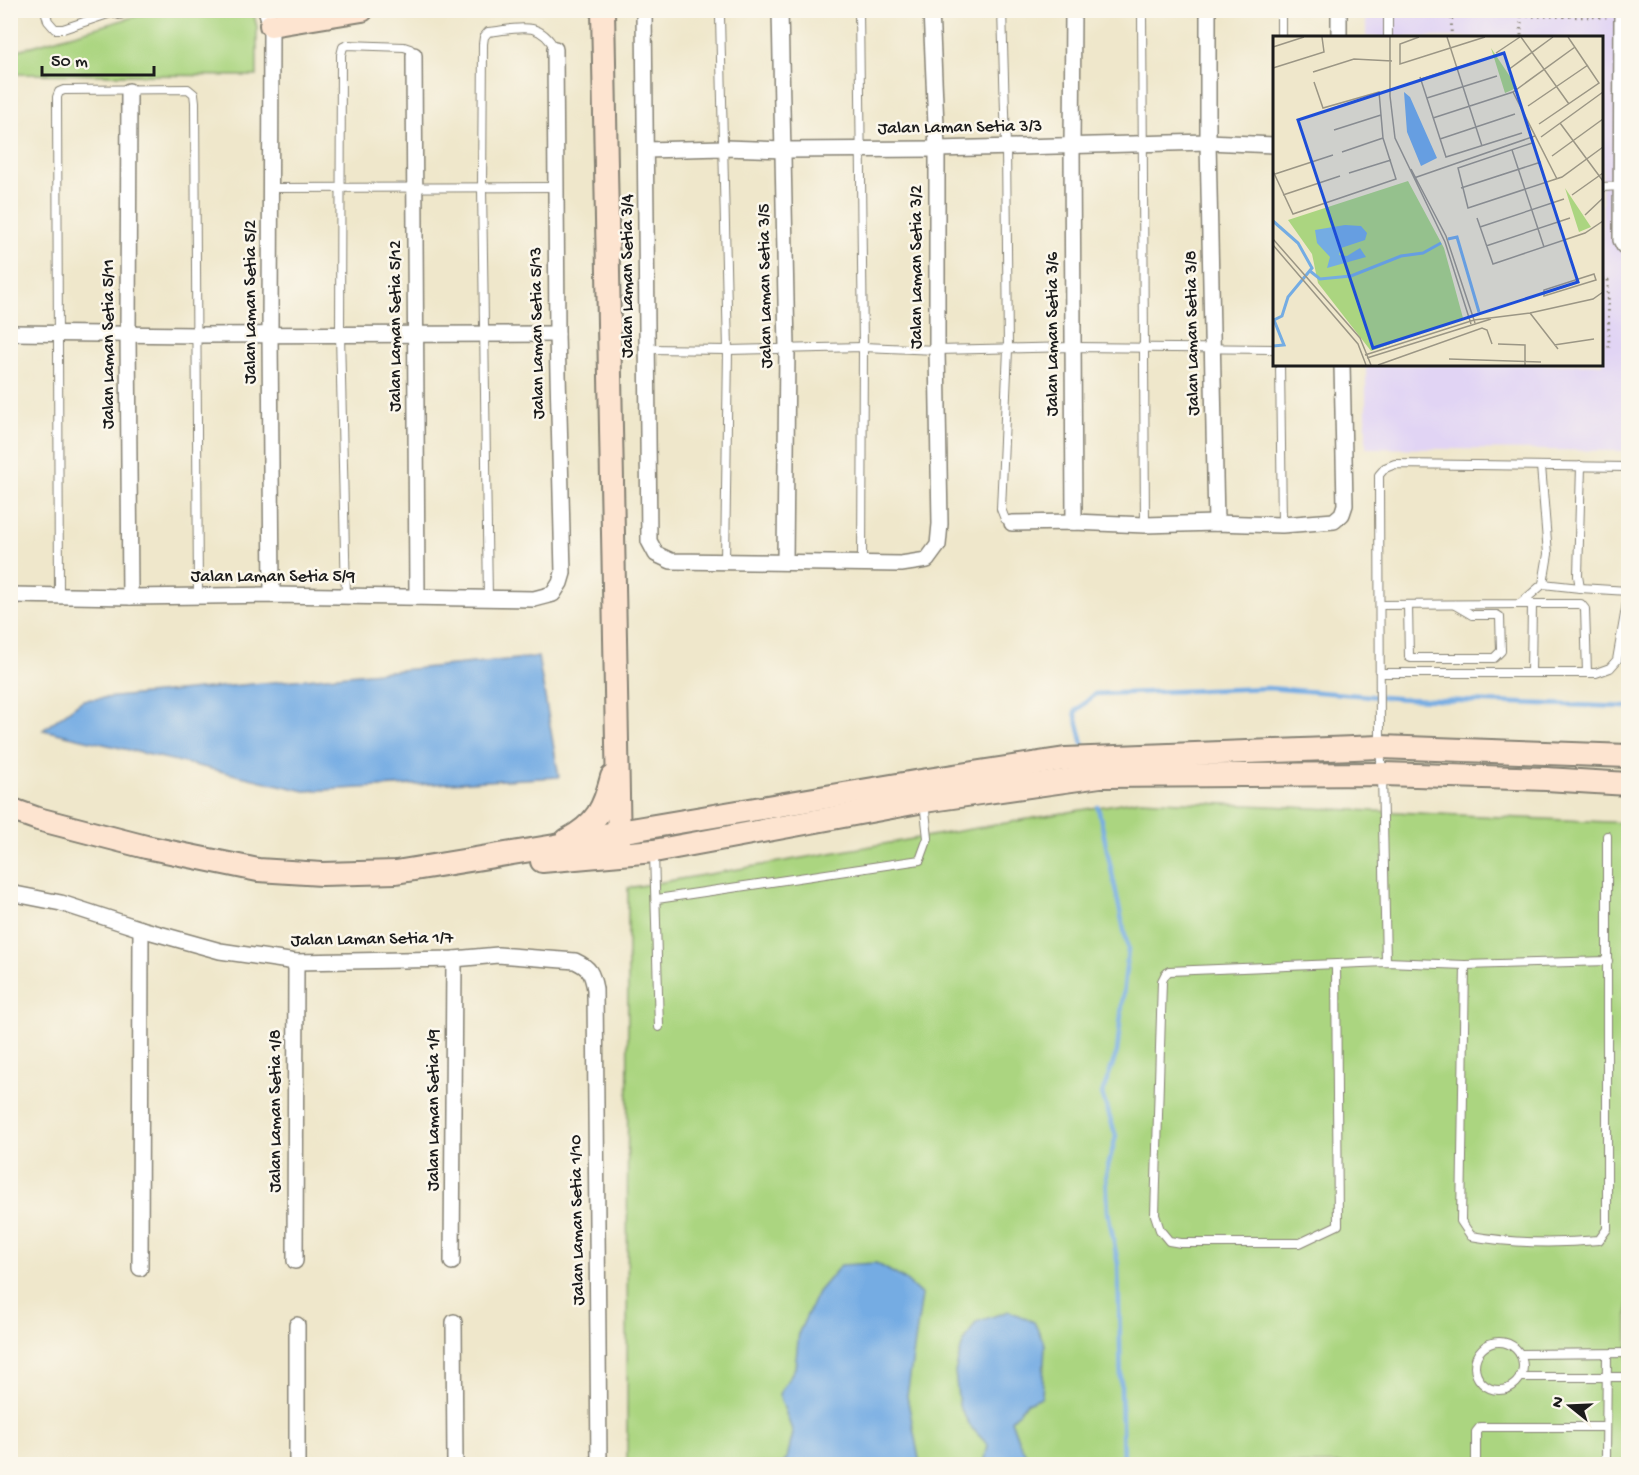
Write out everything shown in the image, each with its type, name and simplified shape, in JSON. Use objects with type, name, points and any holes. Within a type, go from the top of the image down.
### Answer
[{"type":"street","points":[[269,17],[362,10]]},
{"type":"street","points":[[603,10],[619,843]]},
{"type":"street","name":"Jalan Laman Setia 3/4","points":[[644,10],[649,541],[656,554],[671,561],[725,562]]},
{"type":"street","name":"Jalan Laman Setia 3/5","points":[[780,10],[787,349],[785,562]]},
{"type":"street","name":"Jalan Laman Setia 3/2","points":[[862,563],[901,564],[927,560],[938,545],[940,524],[937,148],[930,10]]},
{"type":"street","name":"Jalan Laman Setia 3/6","points":[[1073,10],[1074,522]]},
{"type":"street","name":"Jalan Laman Setia 3/8","points":[[1208,10],[1208,142],[1216,523]]},
{"type":"street","points":[[1339,10],[1339,36]]},
{"type":"street","points":[[1622,14],[1625,87],[1621,240],[1624,246],[1629,248]]},
{"type":"street","name":"Jalan Laman Setia 5/2","points":[[269,17],[272,595]]},
{"type":"street","name":"Jalan Laman Setia 5/13","points":[[534,599],[553,594],[563,573],[557,334],[555,49]]},
{"type":"street","name":"Jalan Laman Setia 5/12","points":[[414,55],[417,597]]},
{"type":"street","name":"Jalan Laman Setia 5/11","points":[[129,91],[130,597]]},
{"type":"street","name":"Jalan Laman Setia 3/3","points":[[646,150],[937,148],[1208,142],[1273,145]]},
{"type":"street","points":[[10,333],[557,334]]},
{"type":"street","points":[[1012,523],[1282,525],[1334,521],[1342,514],[1345,505],[1342,366]]},
{"type":"street","points":[[725,562],[862,563]]},
{"type":"street","name":"Jalan Laman Setia 5/9","points":[[10,595],[130,597],[272,595],[534,599]]},
{"type":"street","points":[[1578,755],[1607,754],[1629,746]]},
{"type":"street","points":[[10,820],[35,829],[143,857],[257,880],[321,884],[396,882],[538,861],[921,781],[1065,759],[1380,747],[1629,756]]},
{"type":"street","points":[[555,846],[585,829],[598,816],[608,793],[617,759]]},
{"type":"street","points":[[10,809],[38,819],[146,847],[258,870],[322,874],[396,873],[555,846],[619,843],[654,851],[924,801],[1100,776],[1382,774],[1546,779],[1623,786]]},
{"type":"street","name":"Jalan Laman Setia 1/7","points":[[10,893],[61,903],[220,951],[296,962],[498,956],[575,961],[586,966],[592,975]]},
{"type":"street","points":[[140,1268],[141,929]]},
{"type":"street","name":"Jalan Laman Setia 1/9","points":[[452,1262],[454,959]]},
{"type":"street","name":"Jalan Laman Setia 1/8","points":[[296,962],[296,1261]]},
{"type":"street","name":"Jalan Laman Setia 1/10","points":[[592,975],[595,989],[599,1464]]},
{"type":"street","points":[[454,1322],[455,1464]]},
{"type":"street","points":[[297,1325],[297,1464]]},
{"type":"lane","points":[[45,10],[48,21],[55,29],[63,29],[119,11]]},
{"type":"lane","points":[[718,10],[724,148],[728,350],[725,562]]},
{"type":"lane","points":[[859,10],[863,347],[862,563]]},
{"type":"lane","points":[[1002,10],[1008,349],[1001,509],[1005,519],[1012,523]]},
{"type":"lane","points":[[1142,10],[1145,525]]},
{"type":"lane","points":[[1281,10],[1281,36]]},
{"type":"lane","points":[[1388,10],[1388,36]]},
{"type":"lane","points":[[488,599],[482,188],[484,36],[488,32],[531,28],[542,32],[550,39],[555,49]]},
{"type":"lane","points":[[346,597],[340,334],[341,55],[343,47],[347,45],[404,47],[410,49],[414,55]]},
{"type":"lane","points":[[58,596],[57,97],[59,92],[64,90],[188,89],[194,94],[195,102],[198,596]]},
{"type":"lane","points":[[1603,187],[1622,186]]},
{"type":"lane","points":[[271,188],[555,187]]},
{"type":"lane","points":[[648,349],[863,347],[937,350],[1074,347],[1273,349]]},
{"type":"lane","points":[[1280,366],[1282,525]]},
{"type":"lane","points":[[1386,962],[1380,747],[1379,475],[1384,468],[1395,464],[1629,467]]},
{"type":"lane","points":[[1520,604],[1543,584],[1548,554],[1541,466]]},
{"type":"lane","points":[[1580,588],[1578,576],[1581,466]]},
{"type":"lane","points":[[1543,584],[1629,591]]},
{"type":"lane","points":[[1380,673],[1596,673],[1610,668],[1617,660],[1629,597]]},
{"type":"lane","points":[[1408,605],[1409,657],[1411,658],[1494,658],[1502,651],[1500,617],[1472,615],[1453,604]]},
{"type":"lane","points":[[1380,605],[1581,604],[1585,609],[1587,673]]},
{"type":"lane","points":[[1531,672],[1532,605]]},
{"type":"lane","points":[[1447,658],[1463,673]]},
{"type":"lane","points":[[657,899],[920,860],[928,838],[924,801]]},
{"type":"lane","points":[[1465,965],[1461,1221],[1471,1236],[1498,1241],[1548,1244],[1599,1240],[1606,1229],[1607,836]]},
{"type":"lane","points":[[654,851],[659,1027]]},
{"type":"lane","points":[[1336,965],[1338,1226],[1300,1243],[1181,1243],[1169,1241],[1160,1230],[1155,1215],[1162,981],[1169,971],[1386,962],[1465,965],[1608,962]]},
{"type":"lane","points":[[1501,1341],[1509,1343],[1516,1348],[1523,1362],[1520,1377],[1516,1384],[1509,1388],[1501,1390],[1486,1386],[1476,1374],[1476,1358],[1486,1345],[1501,1341]]},
{"type":"lane","points":[[1520,1354],[1629,1353]]},
{"type":"lane","points":[[1601,1464],[1606,1459],[1607,1354]]},
{"type":"lane","points":[[1520,1377],[1629,1377]]},
{"type":"lane","points":[[1476,1464],[1476,1432],[1479,1427],[1606,1427]]},
{"type":"path","points":[[1451,36],[1452,10]]},
{"type":"path","points":[[1521,10],[1521,36]]},
{"type":"path","points":[[1521,16],[1622,14]]},
{"type":"path","points":[[1603,279],[1608,280],[1609,352]]},
{"type":"path","points":[[1603,291],[1608,291]]},
{"type":"shaded area","points":[[1366,11],[1628,11],[1628,451],[1366,448],[1366,366],[1603,366],[1603,36],[1366,36]]},
{"type":"green space","points":[[154,11],[253,11],[257,27],[257,76],[11,74],[11,52]]},
{"type":"green space","points":[[1139,800],[1628,823],[1628,1464],[627,1464],[628,888]]},
{"type":"water","points":[[538,657],[559,777],[305,791],[43,730],[83,700]]},
{"type":"water","points":[[876,1263],[904,1279],[922,1295],[907,1396],[920,1464],[783,1464],[787,1458],[793,1433],[779,1394],[795,1368],[799,1332],[818,1292],[841,1265]]},
{"type":"water","points":[[1009,1311],[1034,1322],[1045,1345],[1042,1397],[1027,1403],[1011,1420],[1019,1442],[1032,1464],[984,1464],[988,1445],[971,1427],[959,1406],[955,1372],[962,1346],[976,1322]]},
{"type":"waterway","points":[[1085,752],[1075,712],[1095,694],[1268,688],[1408,699],[1626,707]]},
{"type":"waterway","points":[[1098,807],[1128,949],[1117,1052],[1102,1094],[1116,1136],[1106,1174],[1108,1212],[1118,1264],[1123,1464]]}]
